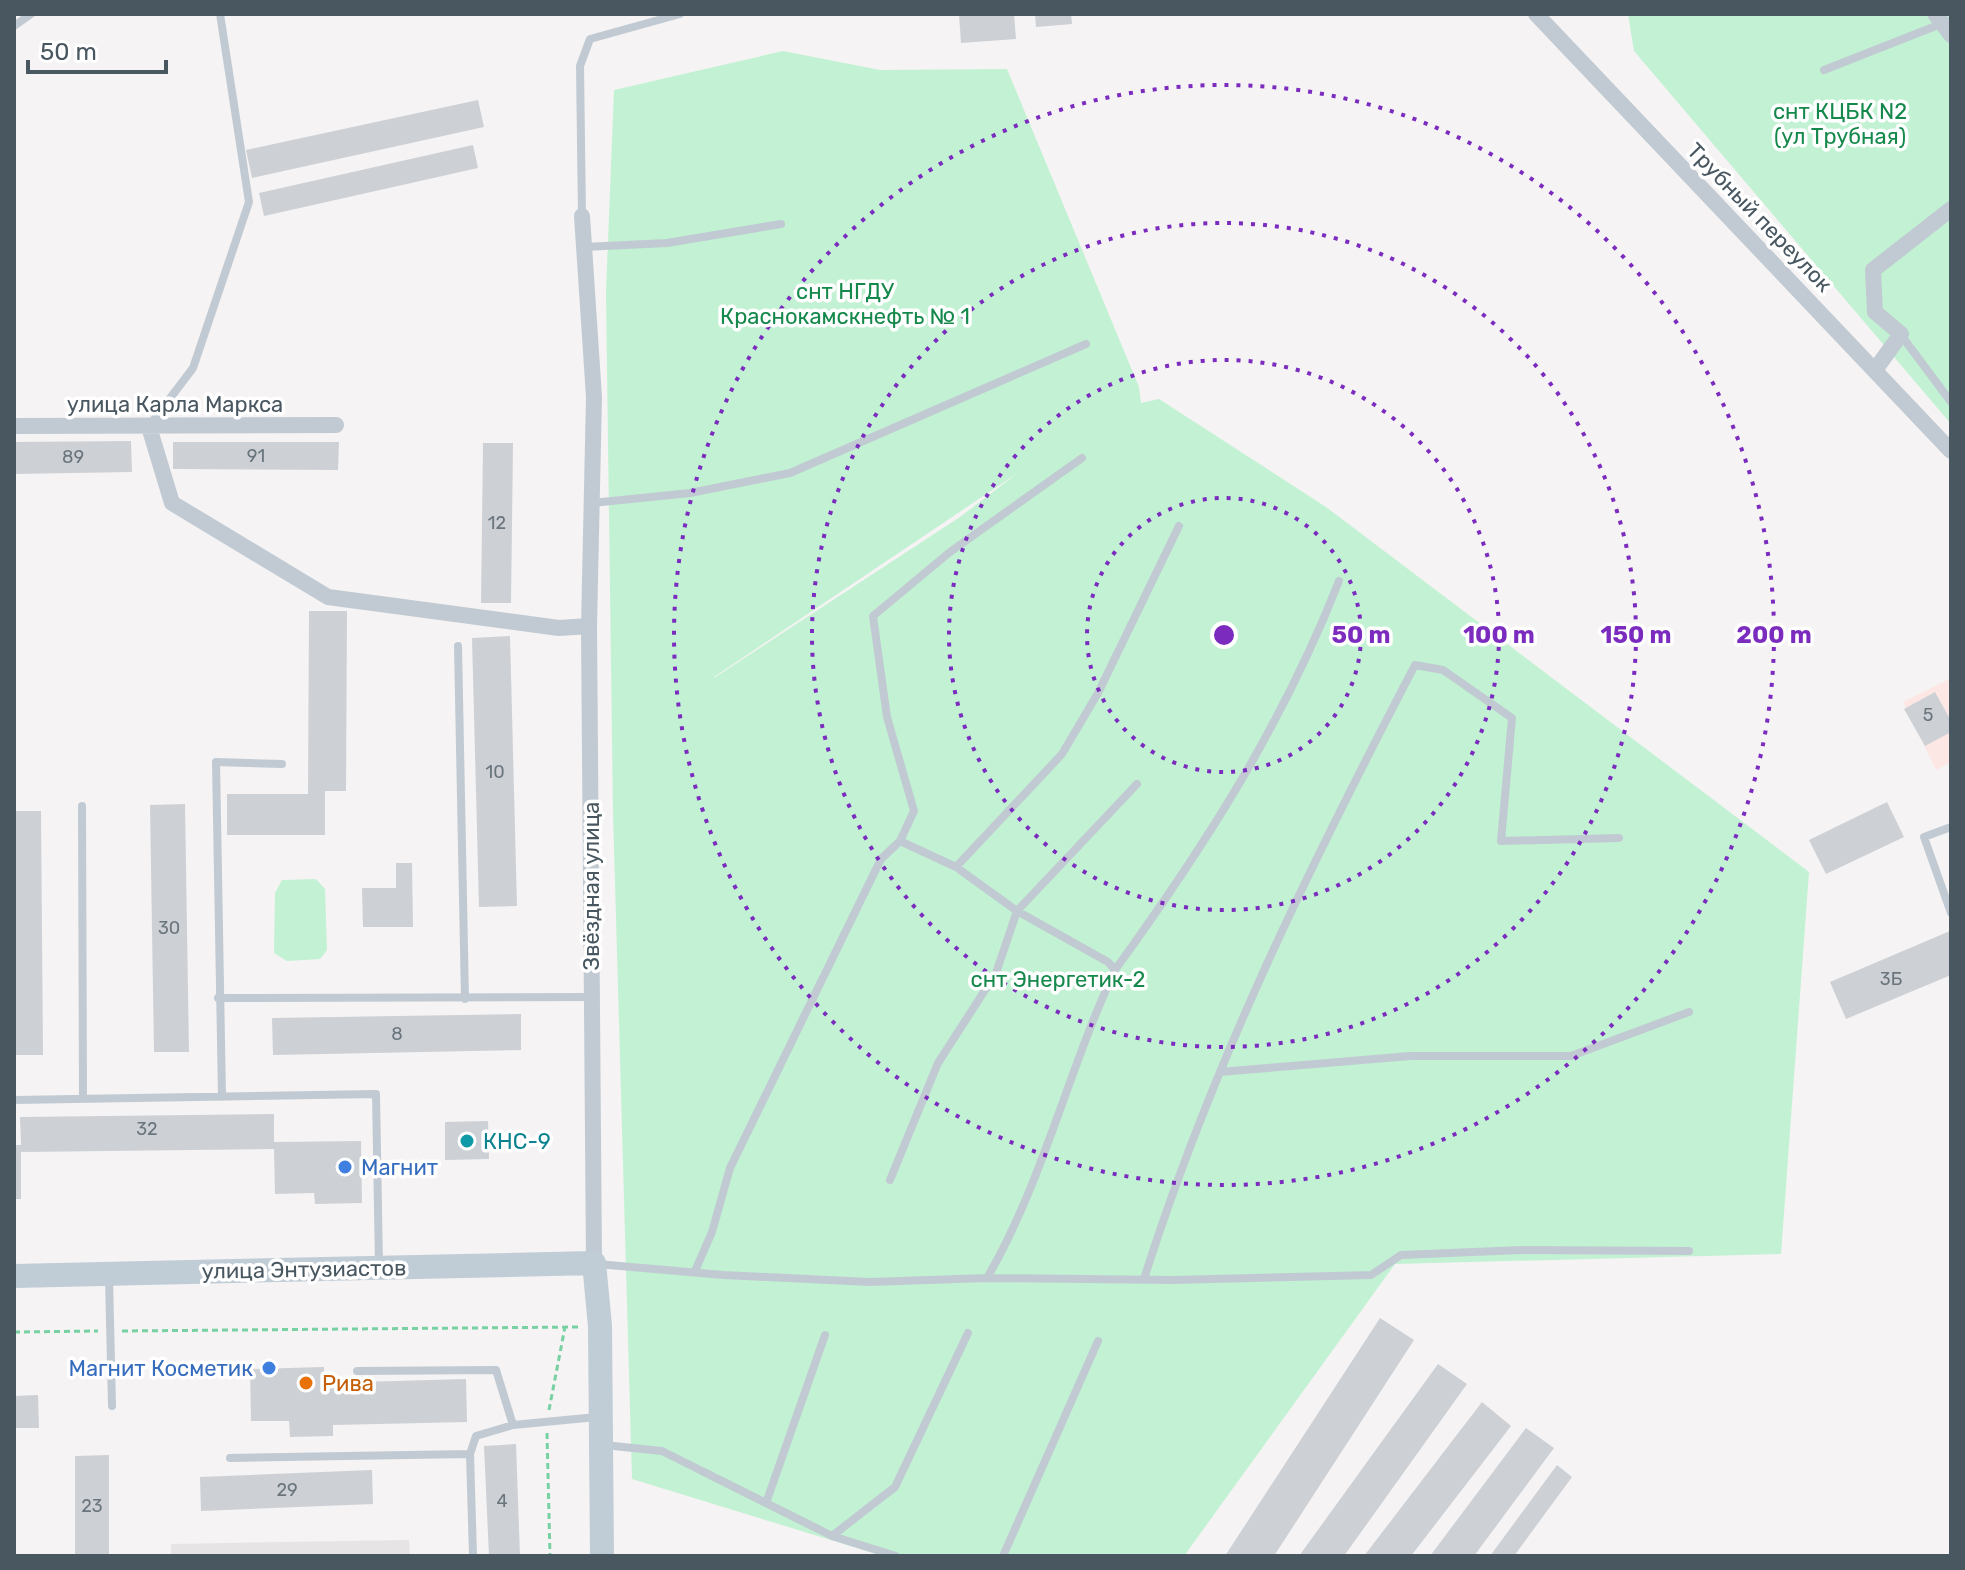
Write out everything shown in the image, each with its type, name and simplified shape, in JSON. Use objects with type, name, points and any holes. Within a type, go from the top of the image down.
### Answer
[{"type":"street","name":"Трубный переулок","points":[[1536,14],[1951,451]]},
{"type":"street","points":[[1875,370],[1901,334],[1875,312],[1873,270],[1951,209]]},
{"type":"street","name":"Звёздная улица","points":[[582,216],[594,397],[589,626],[591,997],[594,1263],[600,1326],[602,1417],[602,1556]]},
{"type":"street","name":"улица Карла Маркса","points":[[14,426],[336,425]]},
{"type":"street","points":[[149,427],[172,503],[328,597],[559,628],[589,626]]},
{"type":"street","name":"улица Энтузиастов","points":[[14,1276],[594,1263]]},
{"type":"lane","points":[[14,26],[31,14]]},
{"type":"lane","points":[[149,427],[193,368],[249,202],[220,14]]},
{"type":"lane","points":[[582,216],[580,66],[590,39],[680,14]]},
{"type":"lane","points":[[1824,70],[1945,24]]},
{"type":"lane","points":[[584,247],[667,243],[781,224]]},
{"type":"lane","points":[[1901,334],[1948,391],[1951,402]]},
{"type":"lane","points":[[592,503],[690,493],[790,473],[1086,344]]},
{"type":"lane","points":[[695,1271],[712,1232],[730,1168],[881,859],[900,841],[914,811],[887,717],[873,616],[950,552],[1082,458]]},
{"type":"lane","points":[[956,867],[1062,754],[1098,693],[1179,526]]},
{"type":"lane","points":[[987,1278],[1012,1235],[1088,1029],[1115,970],[1187,870],[1274,727],[1309,658],[1339,581]]},
{"type":"lane","points":[[458,646],[465,999]]},
{"type":"lane","points":[[1144,1279],[1220,1072],[1286,917],[1415,665],[1443,670],[1512,718],[1501,841],[1619,838]]},
{"type":"lane","points":[[222,1097],[216,762],[282,764]]},
{"type":"lane","points":[[890,1180],[938,1063],[996,973],[1017,911],[1137,784]]},
{"type":"lane","points":[[82,806],[83,1098]]},
{"type":"lane","points":[[1951,827],[1924,837],[1951,913]]},
{"type":"lane","points":[[900,841],[956,867],[1017,911],[1115,970]]},
{"type":"lane","points":[[218,998],[591,997]]},
{"type":"lane","points":[[1220,1072],[1410,1056],[1571,1056],[1689,1012]]},
{"type":"lane","points":[[14,1100],[376,1094],[379,1269]]},
{"type":"lane","points":[[594,1263],[870,1282],[987,1278],[1144,1279],[1371,1275],[1401,1255],[1521,1250],[1689,1251]]},
{"type":"lane","points":[[108,1272],[112,1406]]},
{"type":"lane","points":[[832,1536],[895,1487],[968,1333]]},
{"type":"lane","points":[[766,1503],[825,1335]]},
{"type":"lane","points":[[1003,1556],[1098,1341]]},
{"type":"lane","points":[[357,1371],[496,1370],[513,1425]]},
{"type":"lane","points":[[473,1556],[470,1454],[476,1436],[513,1425],[602,1417]]},
{"type":"lane","points":[[602,1444],[662,1451],[832,1536],[896,1556]]},
{"type":"lane","points":[[230,1458],[470,1454]]},
{"type":"path","points":[[14,1332],[600,1326]]},
{"type":"path","points":[[550,1556],[547,1421],[565,1327]]},
{"type":"shaded area","points":[[1951,678],[1951,762],[1936,770],[1903,702]]},
{"type":"shaded area","points":[[409,1540],[410,1556],[171,1556],[171,1544]]},
{"type":"green space","name":"снт КЦБК N2 (ул Трубная)","points":[[1628,14],[1951,14],[1951,424],[1634,51]]},
{"type":"green space","name":"снт Энергетик-2","points":[[783,51],[880,70],[1007,69],[1139,387],[1141,403],[1159,399],[1326,507],[1809,872],[1781,1254],[1395,1264],[1184,1556],[883,1556],[632,1479],[613,812],[606,292],[614,90]],"holes":[[[1019,472],[960,517],[714,678]]]},
{"type":"green space","points":[[316,879],[325,889],[327,950],[320,959],[287,961],[274,953],[275,893],[282,880]]},
{"type":"building","points":[[959,14],[1014,14],[1016,39],[961,43]]},
{"type":"building","points":[[1035,14],[1071,14],[1072,24],[1036,27]]},
{"type":"building","points":[[478,100],[484,127],[252,178],[246,150]]},
{"type":"building","points":[[473,145],[478,168],[264,216],[259,193]]},
{"type":"building","points":[[131,441],[132,472],[14,474],[14,442]]},
{"type":"building","points":[[173,442],[339,442],[338,470],[173,469]]},
{"type":"building","points":[[483,443],[513,443],[511,603],[481,603]]},
{"type":"building","points":[[309,611],[347,611],[346,791],[325,791],[325,835],[227,835],[227,794],[308,794]]},
{"type":"building","points":[[510,636],[517,906],[479,907],[472,638]]},
{"type":"building","points":[[1935,692],[1951,721],[1951,732],[1925,746],[1904,709]]},
{"type":"building","points":[[1887,802],[1904,837],[1826,874],[1809,840]]},
{"type":"building","points":[[185,804],[189,1052],[154,1052],[150,805]]},
{"type":"building","points":[[14,811],[41,811],[43,1055],[14,1055]]},
{"type":"building","points":[[396,863],[412,863],[413,927],[363,927],[362,888],[396,888]]},
{"type":"building","points":[[1950,931],[1951,975],[1846,1019],[1830,982]]},
{"type":"building","points":[[521,1014],[521,1050],[273,1055],[272,1018]]},
{"type":"building","points":[[274,1114],[274,1142],[361,1141],[362,1203],[315,1204],[314,1193],[275,1194],[274,1149],[21,1152],[21,1199],[14,1199],[14,1145],[21,1145],[20,1117]]},
{"type":"building","name":"КНС-9","points":[[488,1121],[489,1159],[445,1160],[445,1122]]},
{"type":"building","points":[[1380,1318],[1414,1340],[1274,1556],[1225,1556]]},
{"type":"building","points":[[1438,1364],[1467,1384],[1344,1556],[1299,1556]]},
{"type":"building","points":[[324,1367],[324,1383],[466,1379],[467,1422],[333,1425],[333,1436],[290,1437],[289,1421],[251,1421],[250,1369]]},
{"type":"building","points":[[38,1395],[39,1428],[14,1428],[14,1396]]},
{"type":"building","points":[[1482,1402],[1511,1426],[1411,1556],[1364,1556]]},
{"type":"building","points":[[1526,1428],[1554,1448],[1474,1556],[1430,1556]]},
{"type":"building","points":[[516,1444],[520,1556],[489,1556],[484,1446]]},
{"type":"building","points":[[109,1455],[109,1556],[75,1556],[75,1456]]},
{"type":"building","points":[[1557,1465],[1572,1477],[1514,1556],[1490,1556]]},
{"type":"building","points":[[372,1470],[373,1504],[201,1511],[200,1477]]},
{"type":"place","name":"КНС-9","points":[[467,1141]]},
{"type":"place","name":"Магнит","points":[[345,1167]]},
{"type":"place","name":"Магнит Косметик","points":[[269,1368]]},
{"type":"place","name":"Рива","points":[[306,1383]]},
{"type":"park label","name":"снт НГДУ Краснокамскнефть № 1","points":[[845,304]]}]
